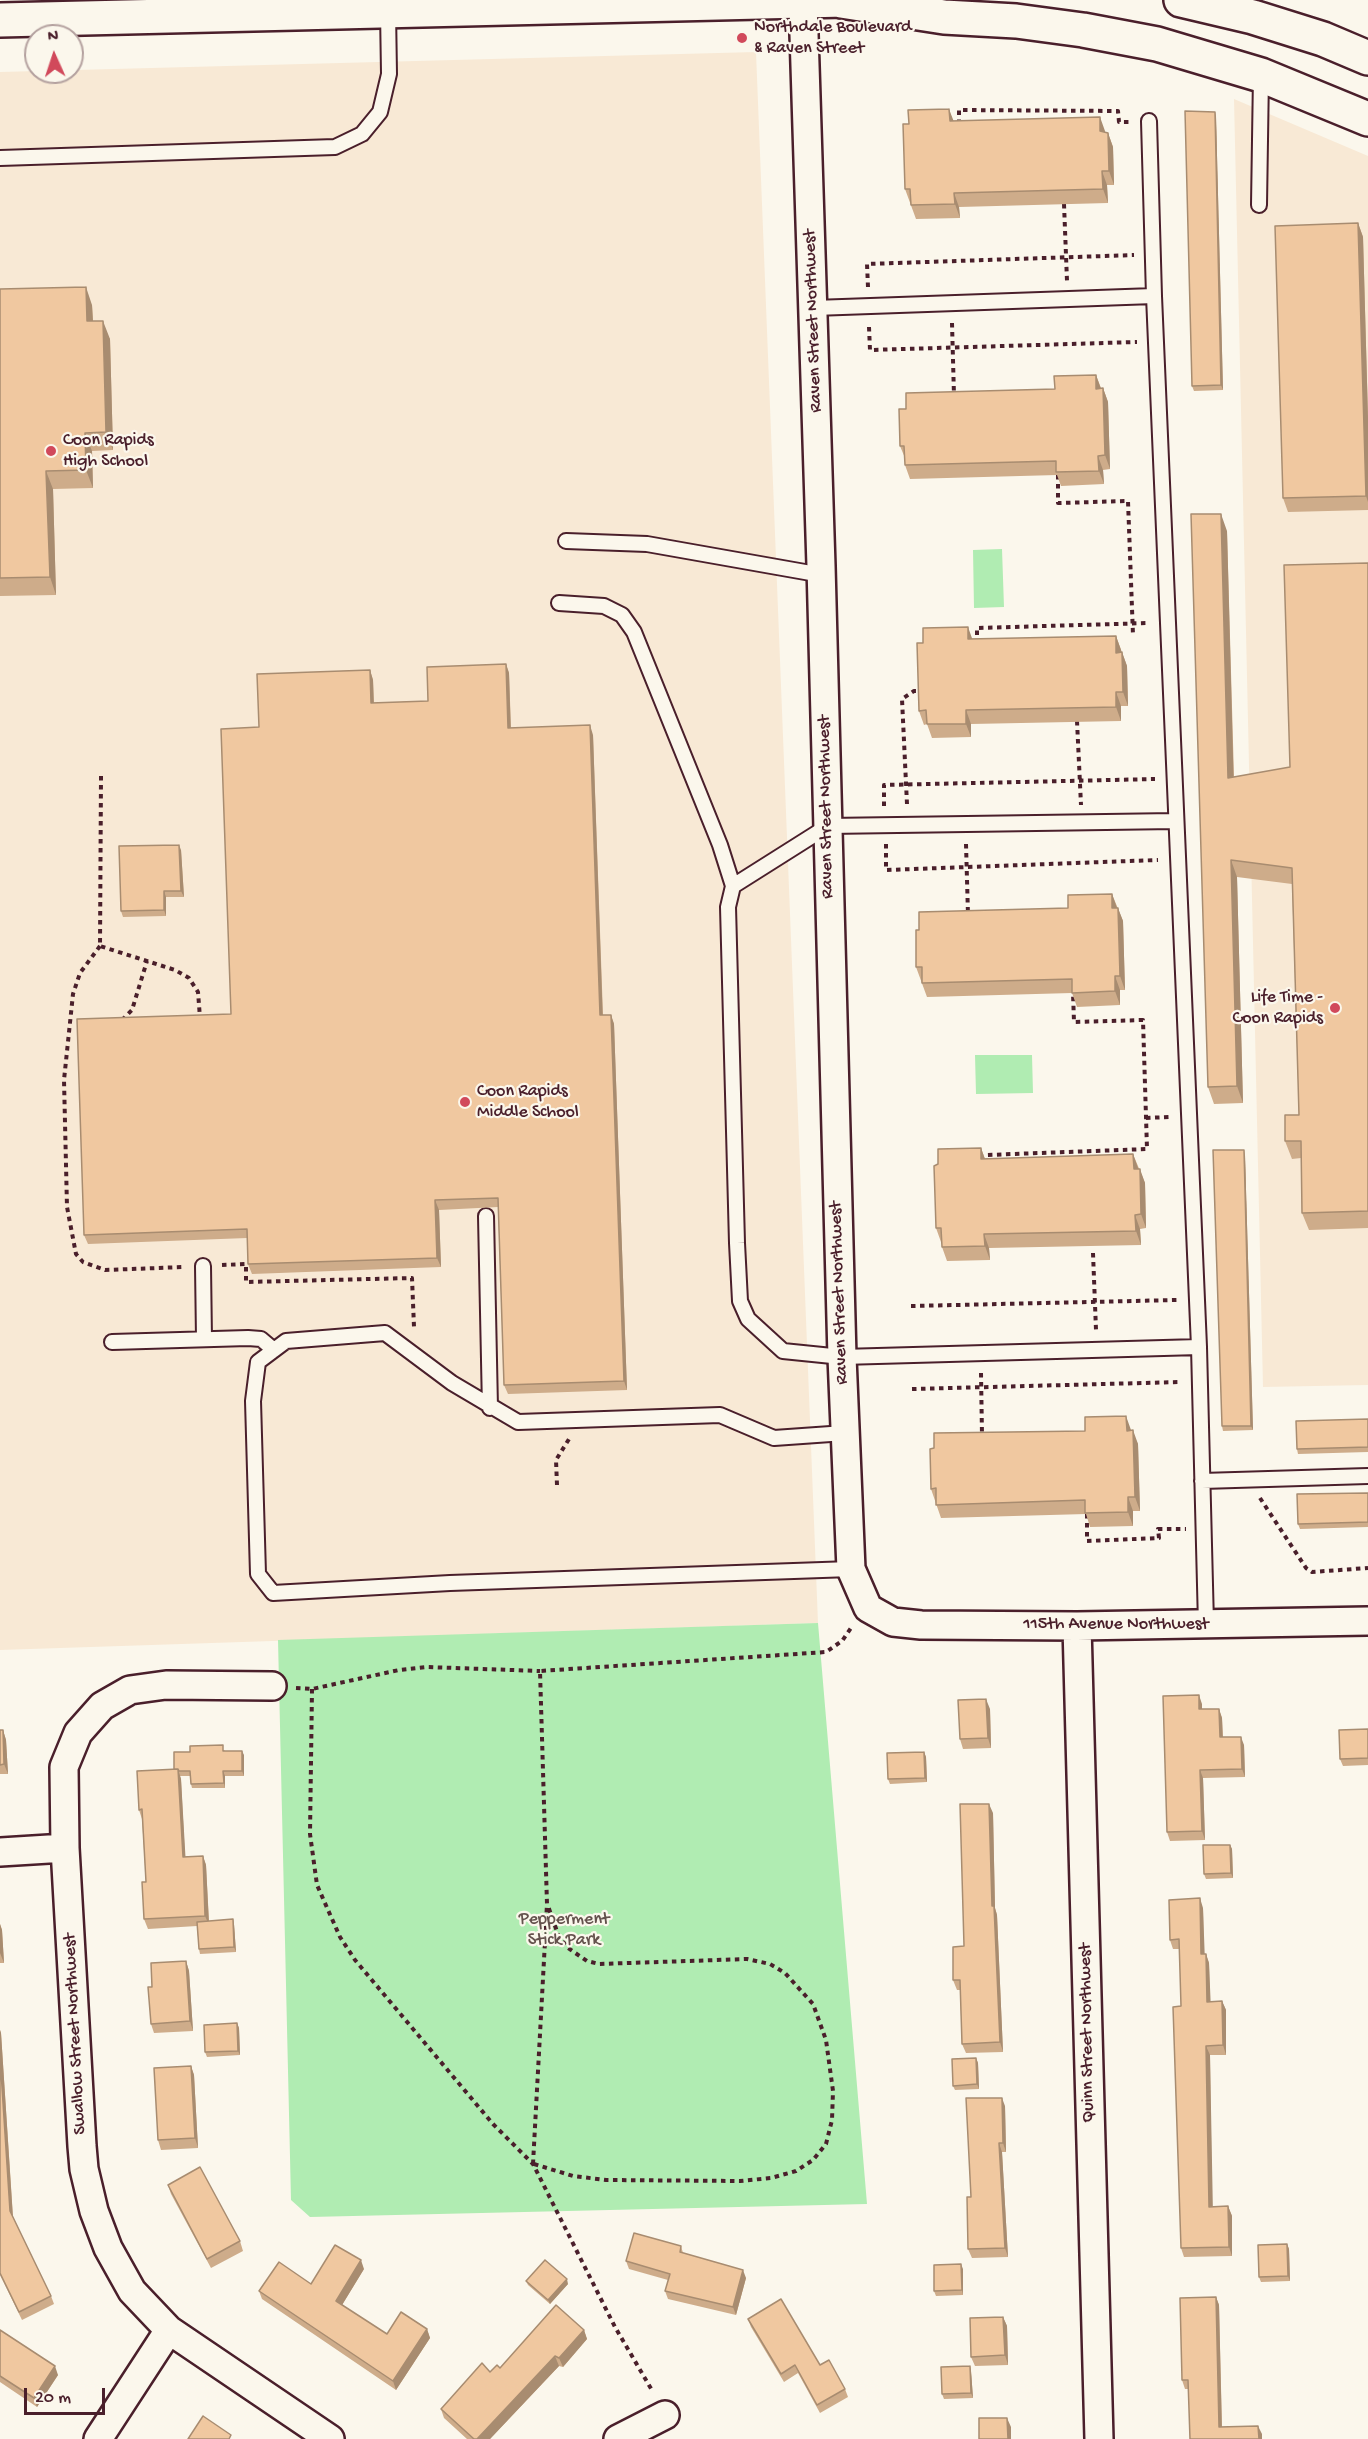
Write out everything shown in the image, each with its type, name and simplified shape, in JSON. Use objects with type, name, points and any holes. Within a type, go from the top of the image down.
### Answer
[{"type":"street","points":[[0,20],[388,5],[803,3],[843,0],[944,17],[1016,21],[1083,30],[1157,44],[1261,75],[1368,118]]},
{"type":"street","points":[[1181,0],[1253,17],[1323,39],[1368,58]]},
{"type":"street","name":"Raven Street Northwest","points":[[803,3],[822,575],[845,1433],[851,1569],[868,1608]]},
{"type":"street","name":"115th Avenue Northwest","points":[[868,1608],[893,1622],[921,1625],[1077,1626],[1368,1621]]},
{"type":"street","name":"Quinn Street Northwest","points":[[1077,1626],[1099,2439]]},
{"type":"street","name":"Swallow Street Northwest","points":[[272,1686],[166,1685],[130,1690],[102,1706],[78,1733],[64,1767],[64,1848],[84,2169],[94,2211],[108,2248],[132,2291],[170,2330],[330,2439]]},
{"type":"street","points":[[0,1852],[64,1848]]},
{"type":"street","points":[[98,2439],[170,2330]]},
{"type":"street","points":[[618,2439],[665,2415]]},
{"type":"lane","points":[[0,158],[334,147],[362,134],[381,112],[389,75],[388,5]]},
{"type":"lane","points":[[1259,205],[1261,75]]},
{"type":"lane","points":[[1149,121],[1152,254],[1173,779],[1199,1347],[1206,1624]]},
{"type":"lane","points":[[814,308],[1154,296]]},
{"type":"lane","points":[[566,541],[647,543],[822,575]]},
{"type":"lane","points":[[559,603],[604,606],[622,615],[634,632],[720,845],[733,886],[728,907],[740,1301],[748,1319],[783,1351],[842,1357],[1199,1347]]},
{"type":"lane","points":[[733,886],[828,826],[1175,821]]},
{"type":"lane","points":[[486,1216],[490,1408]]},
{"type":"lane","points":[[203,1266],[204,1339]]},
{"type":"lane","points":[[845,1433],[774,1438],[720,1415],[518,1422],[490,1408],[385,1333],[286,1341],[258,1362],[253,1401],[258,1574],[273,1593],[476,1582],[851,1569]]},
{"type":"lane","points":[[112,1342],[261,1339],[274,1350]]},
{"type":"lane","points":[[1202,1481],[1368,1476]]},
{"type":"path","points":[[959,127],[959,110],[1118,111],[1119,122],[1149,121]]},
{"type":"path","points":[[1064,204],[1067,299]]},
{"type":"path","points":[[868,290],[867,264],[1152,254]]},
{"type":"path","points":[[951,303],[955,406]]},
{"type":"path","points":[[869,327],[870,350],[1156,342]]},
{"type":"path","points":[[1058,475],[1058,504],[1128,501],[1133,635]]},
{"type":"path","points":[[977,653],[977,628],[1167,623]]},
{"type":"path","points":[[908,825],[902,699],[914,691],[923,691]]},
{"type":"path","points":[[1077,722],[1082,823]]},
{"type":"path","points":[[101,776],[100,946],[80,973],[73,994],[64,1080],[67,1207],[76,1254],[83,1262],[105,1270],[246,1264],[246,1282],[412,1278],[414,1327]]},
{"type":"path","points":[[885,810],[884,785],[1080,779],[1173,779]]},
{"type":"path","points":[[966,824],[969,924]]},
{"type":"path","points":[[886,844],[886,870],[1139,862]]},
{"type":"path","points":[[100,946],[189,978],[198,992],[200,1024]]},
{"type":"path","points":[[116,1022],[124,1019],[132,1010],[147,961]]},
{"type":"path","points":[[988,1173],[987,1155],[1147,1149],[1143,1020],[1074,1022],[1073,993]]},
{"type":"path","points":[[1093,1253],[1097,1350]]},
{"type":"path","points":[[911,1306],[1152,1300]]},
{"type":"path","points":[[980,1353],[982,1438]]},
{"type":"path","points":[[912,1389],[1200,1381]]},
{"type":"path","points":[[557,1485],[556,1460],[572,1433]]},
{"type":"path","points":[[1248,1480],[1306,1568],[1312,1572],[1368,1568]]},
{"type":"path","points":[[1086,1514],[1087,1540],[1158,1538],[1158,1529],[1203,1528]]},
{"type":"path","points":[[272,1686],[312,1689],[389,1672],[427,1667],[540,1671],[826,1652],[842,1641],[868,1608]]},
{"type":"path","points":[[533,2164],[547,1904],[540,1671]]},
{"type":"path","points":[[312,1689],[310,1834],[317,1885],[340,1937],[355,1960],[493,2124],[533,2164],[615,2327],[665,2415]]},
{"type":"path","points":[[533,2164],[573,2176],[625,2181],[771,2178],[796,2171],[813,2160],[826,2144],[832,2120],[833,2091],[826,2040],[813,2004],[785,1973],[770,1964],[747,1959],[599,1964],[587,1961],[568,1948],[559,1937],[547,1904]]},
{"type":"shaded area","points":[[756,52],[818,1623],[0,1650],[0,72],[24,71],[24,84],[84,84],[84,70]]},
{"type":"shaded area","points":[[1234,99],[1368,156],[1368,1385],[1263,1387]]},
{"type":"green space","points":[[1002,549],[1004,607],[974,608],[973,550]]},
{"type":"green space","points":[[975,1055],[1032,1055],[1033,1093],[976,1094]]},
{"type":"green space","name":"Pepperment Stick Park","points":[[818,1623],[867,2204],[310,2217],[291,2200],[278,1640]]},
{"type":"building","points":[[949,109],[950,121],[1100,117],[1100,131],[1108,133],[1109,171],[1102,171],[1103,189],[954,193],[955,204],[911,205],[910,189],[905,189],[903,124],[909,124],[908,110]]},
{"type":"building","points":[[1185,111],[1215,112],[1221,385],[1192,386]]},
{"type":"building","points":[[1358,223],[1366,496],[1283,498],[1275,226]]},
{"type":"building","name":"Coon Rapids High School","points":[[86,287],[87,321],[103,321],[106,432],[85,433],[86,470],[46,471],[50,577],[0,578],[0,289]]},
{"type":"building","points":[[1096,375],[1096,389],[1103,388],[1105,455],[1098,456],[1099,471],[1056,472],[1056,461],[905,465],[904,446],[900,446],[899,409],[906,409],[906,393],[1055,389],[1054,376]]},
{"type":"building","name":"Life Time - Coon Rapids","points":[[1191,514],[1221,514],[1228,778],[1290,767],[1284,565],[1368,563],[1368,1211],[1302,1213],[1301,1141],[1285,1141],[1285,1115],[1299,1115],[1292,868],[1231,860],[1237,1086],[1208,1087]]},
{"type":"building","points":[[968,627],[968,639],[1116,636],[1116,653],[1122,652],[1123,692],[1116,692],[1116,707],[966,710],[966,724],[927,724],[926,710],[919,711],[917,643],[923,643],[923,628]]},
{"type":"building","name":"Coon Rapids Middle School","points":[[506,664],[508,728],[590,725],[600,1015],[611,1015],[624,1381],[504,1385],[498,1198],[435,1200],[437,1258],[248,1264],[247,1229],[84,1235],[77,1019],[231,1014],[221,729],[259,727],[257,674],[370,670],[371,703],[428,701],[427,667]]},
{"type":"building","points":[[179,845],[181,891],[164,891],[164,910],[121,911],[119,846]]},
{"type":"building","points":[[1112,894],[1112,908],[1118,908],[1120,976],[1115,976],[1115,991],[1072,993],[1072,979],[922,983],[922,967],[916,967],[916,930],[919,930],[919,912],[1068,908],[1068,895]]},
{"type":"building","points":[[981,1148],[981,1159],[1133,1154],[1134,1169],[1140,1169],[1141,1214],[1135,1215],[1136,1231],[984,1234],[985,1246],[942,1247],[941,1228],[936,1228],[934,1166],[938,1164],[938,1149]]},
{"type":"building","points":[[1213,1150],[1244,1150],[1251,1426],[1222,1426]]},
{"type":"building","points":[[1126,1416],[1127,1431],[1133,1430],[1135,1497],[1128,1497],[1128,1512],[1085,1513],[1085,1500],[936,1505],[936,1488],[931,1489],[930,1449],[934,1448],[934,1433],[1085,1431],[1085,1417]]},
{"type":"building","points":[[1368,1419],[1368,1447],[1297,1449],[1296,1421]]},
{"type":"building","points":[[1368,1493],[1368,1522],[1298,1524],[1297,1494]]},
{"type":"building","points":[[1199,1695],[1199,1709],[1219,1709],[1220,1737],[1241,1737],[1242,1769],[1200,1770],[1202,1831],[1167,1832],[1163,1696]]},
{"type":"building","points":[[986,1699],[988,1738],[960,1739],[958,1700]]},
{"type":"building","points":[[1368,1729],[1368,1758],[1340,1759],[1339,1730]]},
{"type":"building","points":[[0,1730],[3,1730],[4,1764],[0,1765]]},
{"type":"building","points":[[223,1745],[223,1751],[242,1751],[242,1771],[223,1771],[224,1783],[191,1784],[190,1771],[174,1769],[174,1752],[190,1752],[190,1746]]},
{"type":"building","points":[[924,1752],[925,1778],[888,1779],[887,1753]]},
{"type":"building","points":[[178,1769],[183,1857],[203,1856],[205,1916],[144,1919],[142,1882],[146,1882],[142,1809],[139,1810],[137,1771]]},
{"type":"building","points":[[960,1804],[989,1804],[1000,2042],[962,2044],[960,1980],[953,1980],[953,1947],[964,1946]]},
{"type":"building","points":[[1203,1845],[1230,1845],[1231,1873],[1204,1874]]},
{"type":"building","points":[[1200,1898],[1201,1954],[1206,1954],[1207,2002],[1222,2001],[1223,2045],[1206,2046],[1209,2207],[1228,2206],[1229,2247],[1181,2248],[1173,2007],[1181,2006],[1179,1939],[1170,1940],[1169,1900]]},
{"type":"building","points":[[233,1919],[234,1947],[199,1949],[197,1922]]},
{"type":"building","points":[[186,1961],[190,2021],[151,2024],[148,1987],[152,1987],[151,1963]]},
{"type":"building","points":[[237,2023],[238,2051],[205,2052],[204,2025]]},
{"type":"building","points":[[0,2056],[10,2211],[51,2296],[19,2312],[0,2273]]},
{"type":"building","points":[[976,2058],[977,2084],[953,2086],[952,2059]]},
{"type":"building","points":[[191,2066],[195,2138],[158,2140],[154,2068]]},
{"type":"building","points":[[966,2098],[1002,2098],[1003,2143],[999,2143],[1005,2248],[968,2249],[967,2197],[971,2197]]},
{"type":"building","points":[[200,2167],[240,2241],[207,2259],[168,2185]]},
{"type":"building","points":[[634,2233],[681,2246],[680,2252],[743,2270],[733,2307],[665,2291],[670,2274],[626,2261]]},
{"type":"building","points":[[1287,2244],[1288,2276],[1259,2277],[1258,2245]]},
{"type":"building","points":[[335,2245],[361,2260],[336,2301],[387,2334],[401,2312],[427,2329],[393,2381],[259,2291],[279,2262],[311,2284]]},
{"type":"building","points":[[545,2260],[567,2279],[548,2300],[526,2281]]},
{"type":"building","points":[[961,2264],[962,2290],[934,2291],[934,2265]]},
{"type":"building","points":[[1216,2297],[1219,2427],[1258,2426],[1259,2439],[1190,2439],[1188,2380],[1182,2380],[1180,2298]]},
{"type":"building","points":[[781,2299],[820,2365],[829,2360],[845,2389],[817,2405],[795,2365],[781,2374],[748,2319]]},
{"type":"building","points":[[556,2305],[584,2330],[559,2358],[555,2356],[477,2439],[474,2439],[441,2409],[482,2363],[490,2372],[497,2365],[500,2368]]},
{"type":"building","points":[[1003,2317],[1005,2355],[971,2357],[970,2318]]},
{"type":"building","points":[[0,2330],[55,2366],[34,2398],[0,2376]]},
{"type":"building","points":[[970,2366],[971,2393],[942,2394],[941,2367]]},
{"type":"building","points":[[203,2416],[231,2435],[229,2439],[188,2439]]},
{"type":"building","points":[[979,2418],[1007,2418],[1008,2439],[979,2439]]},
{"type":"place","name":"Northdale Boulevard & Raven Street","points":[[742,38]]},
{"type":"place","name":"Coon Rapids High School","points":[[51,451]]},
{"type":"place","name":"Life Time - Coon Rapids","points":[[1335,1008]]},
{"type":"place","name":"Coon Rapids Middle School","points":[[465,1102]]}]
